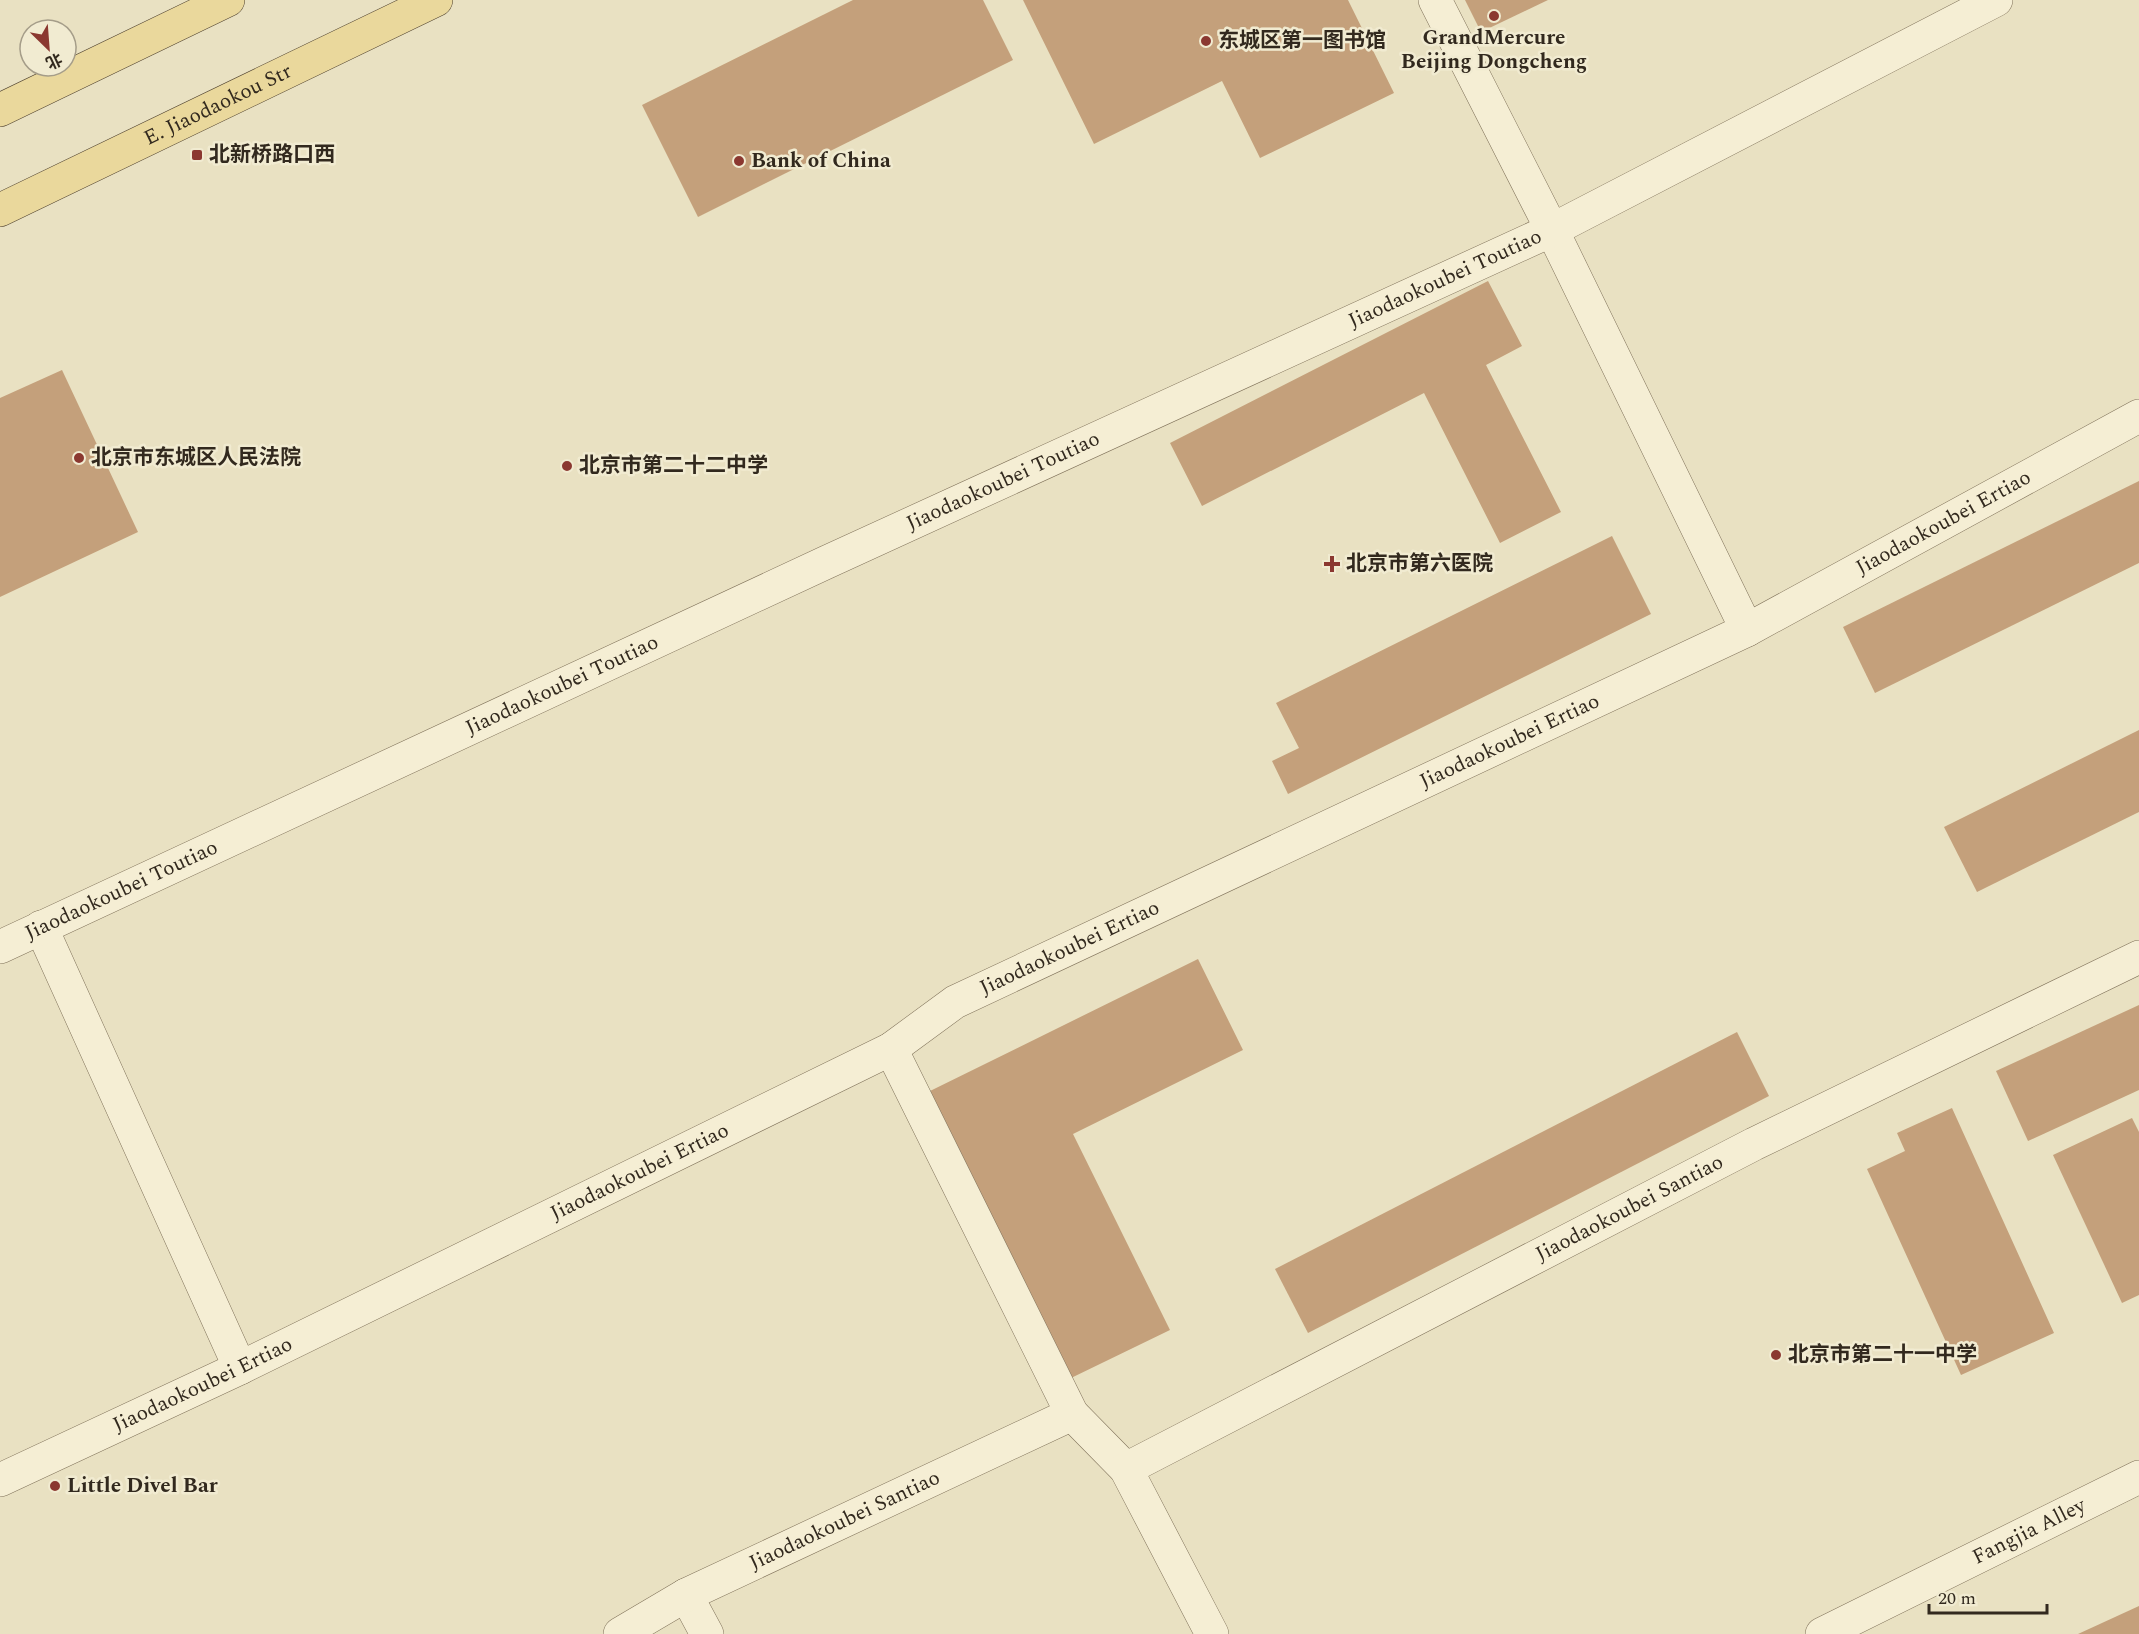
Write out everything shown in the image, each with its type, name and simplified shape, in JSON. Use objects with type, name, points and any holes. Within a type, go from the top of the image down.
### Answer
[{"type":"main road","points":[[0,110],[228,0]]},
{"type":"main road","name":"E. Jiaodaokou Str","points":[[0,210],[436,0]]},
{"type":"street","points":[[1436,0],[1552,230],[1747,630]]},
{"type":"street","name":"Jiaodaokoubei Toutiao","points":[[0,947],[816,567],[1552,230],[1996,0]]},
{"type":"street","name":"Jiaodaokoubei Ertiao","points":[[0,1480],[240,1368],[891,1049],[955,1002],[1747,630],[2139,416]]},
{"type":"street","points":[[41,927],[240,1368]]},
{"type":"street","name":"Jiaodaokoubei Santiao","points":[[1126,1469],[1754,1144],[2139,957]]},
{"type":"street","points":[[891,1049],[1072,1414],[1126,1469],[1212,1634]]},
{"type":"street","name":"Jiaodaokoubei Santiao","points":[[620,1634],[686,1595],[1072,1414]]},
{"type":"street","name":"Fangjia Alley","points":[[1822,1634],[2139,1477]]},
{"type":"street","points":[[686,1595],[707,1634]]},
{"type":"building","name":"Bank of China","points":[[853,0],[983,0],[1013,60],[698,217],[642,105]]},
{"type":"building","name":"东城区第一图书馆","points":[[1023,0],[1348,0],[1394,93],[1260,158],[1222,81],[1094,144]]},
{"type":"building","name":"GrandMercure Beijing Dongcheng","points":[[1465,0],[1548,0],[1481,32]]},
{"type":"building","name":"北京市第六医院","points":[[1488,281],[1522,346],[1486,365],[1561,512],[1500,543],[1424,393],[1202,506],[1170,443]]},
{"type":"building","points":[[62,370],[138,532],[0,597],[0,398]]},
{"type":"building","points":[[2139,481],[2139,563],[1875,693],[1843,627]]},
{"type":"building","name":"北京市第六医院","points":[[1612,536],[1651,614],[1288,794],[1272,761],[1299,748],[1276,703]]},
{"type":"building","points":[[2139,730],[2139,812],[1977,892],[1944,827]]},
{"type":"building","points":[[1198,959],[1243,1050],[1073,1134],[1170,1330],[1069,1379],[928,1092]]},
{"type":"building","points":[[2139,1005],[2139,1090],[2028,1141],[1996,1071]]},
{"type":"building","points":[[1737,1032],[1769,1096],[1308,1333],[1275,1269]]},
{"type":"building","points":[[1952,1108],[2054,1333],[1961,1375],[1867,1169],[1905,1151],[1897,1133]]},
{"type":"building","points":[[2132,1118],[2139,1132],[2139,1295],[2122,1303],[2053,1155]]},
{"type":"building","points":[[2139,1606],[2139,1634],[2078,1634]]},
{"type":"place","name":"GrandMercure Beijing Dongcheng","points":[[1494,16]]},
{"type":"place","name":"东城区第一图书馆","points":[[1206,41]]},
{"type":"place","name":"北新桥路口西","points":[[197,155]]},
{"type":"place","name":"Bank of China","points":[[739,161]]},
{"type":"place","name":"北京市东城区人民法院","points":[[79,458]]},
{"type":"place","name":"北京市第二十二中学","points":[[567,466]]},
{"type":"place","name":"北京市第六医院","points":[[1332,564]]},
{"type":"place","name":"北京市第二十一中学","points":[[1776,1355]]},
{"type":"place","name":"Little Divel Bar","points":[[55,1486]]}]
